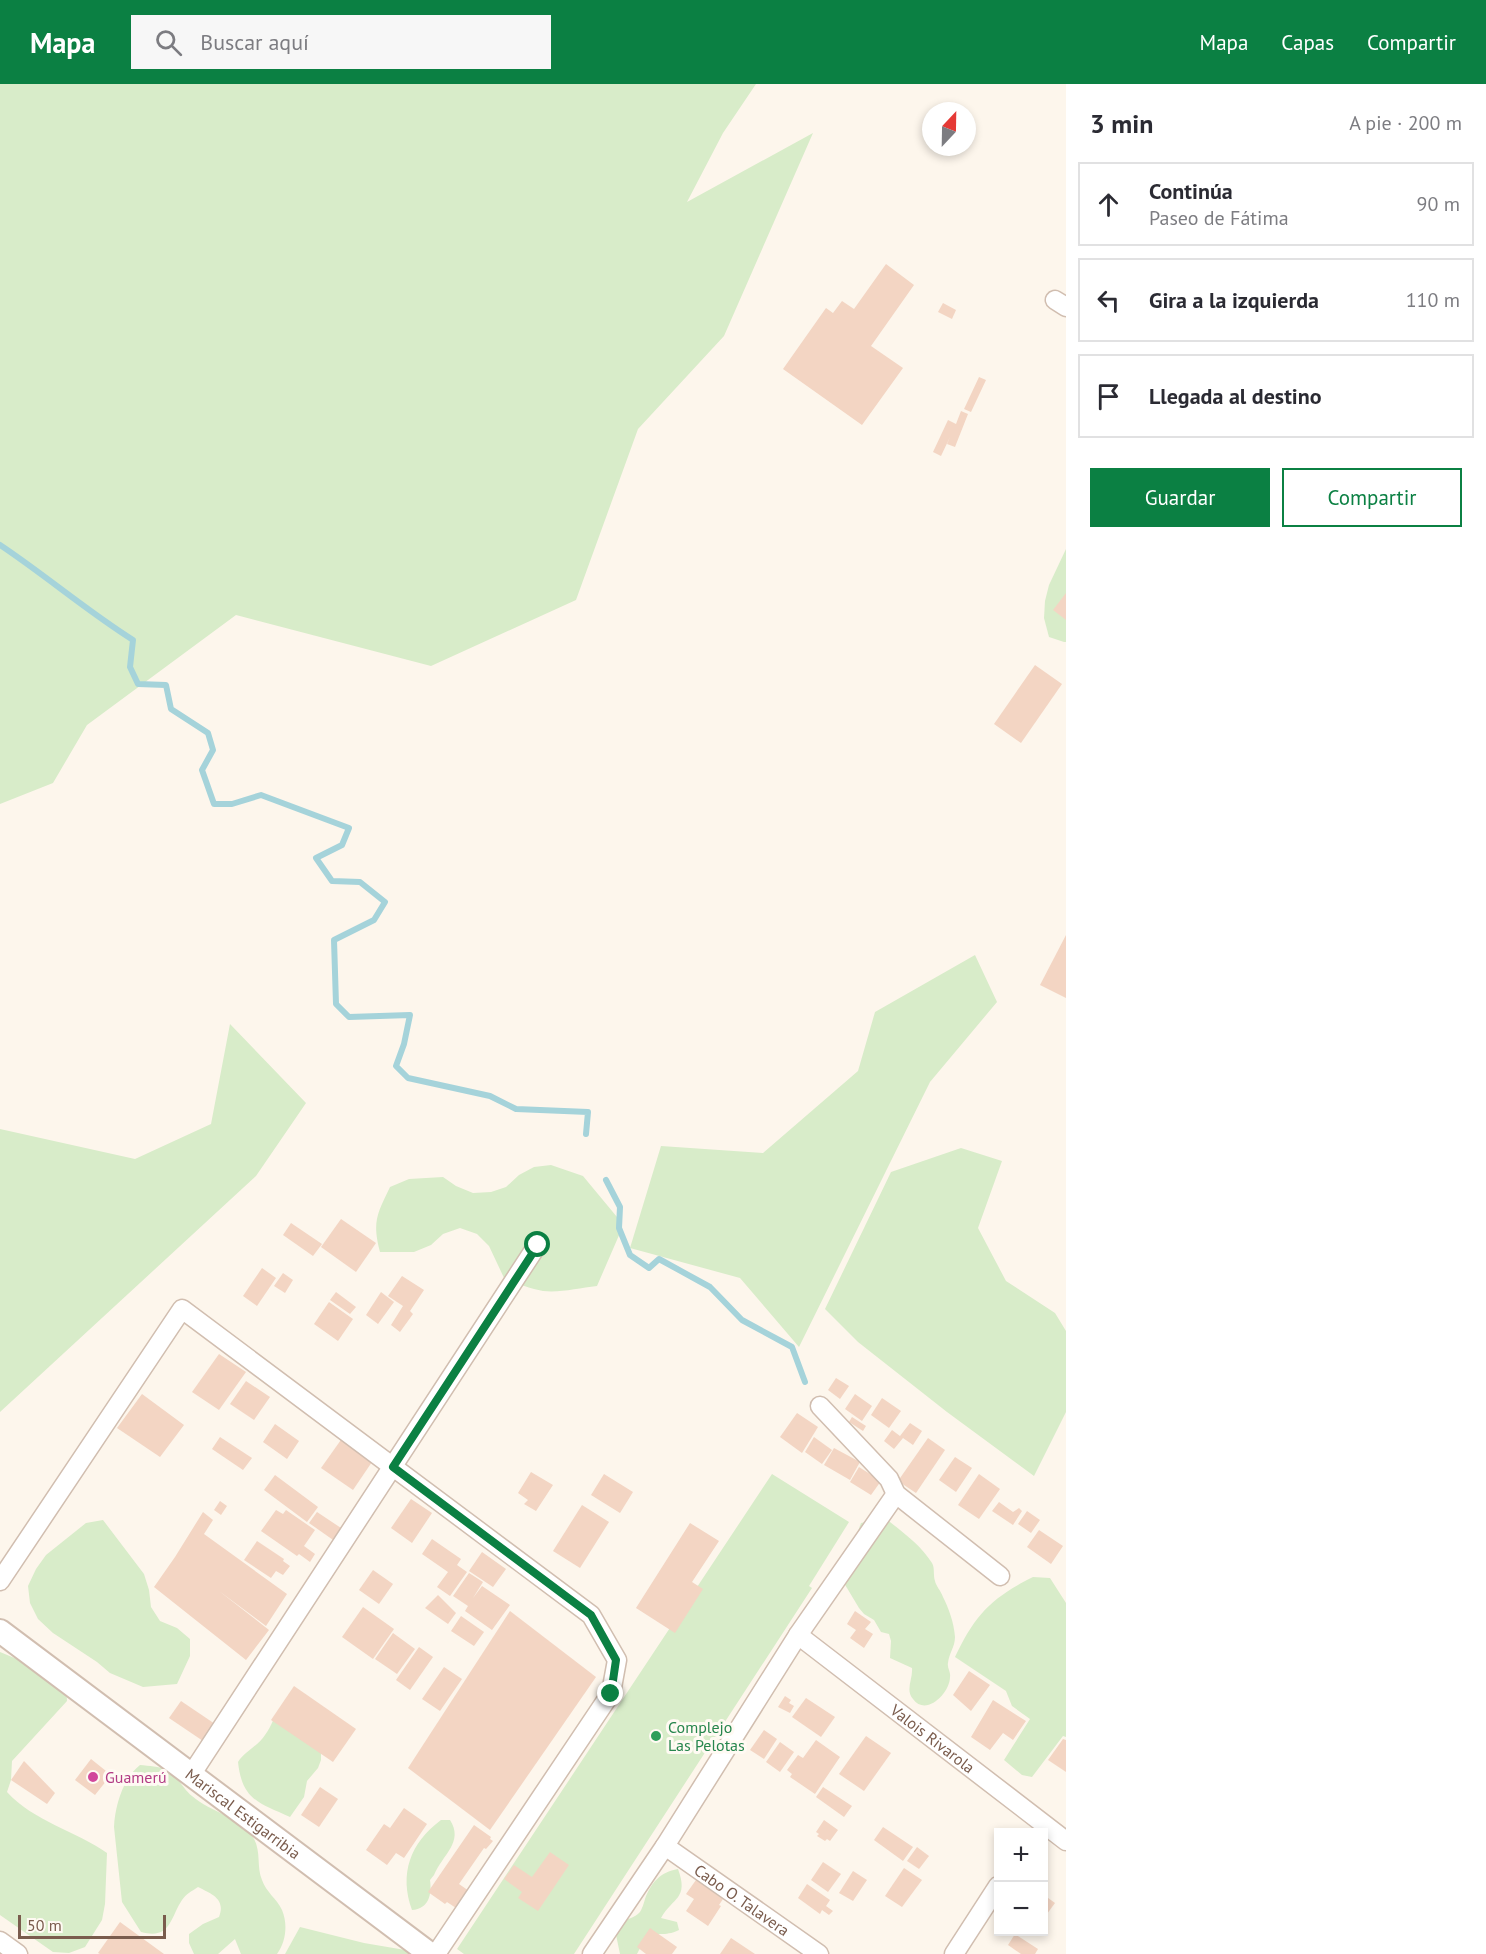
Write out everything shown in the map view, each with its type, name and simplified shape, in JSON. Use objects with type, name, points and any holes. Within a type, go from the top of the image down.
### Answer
[{"type":"street","points":[[191,1775],[538,1245]]},
{"type":"street","points":[[0,1581],[182,1309],[591,1615],[616,1660],[611,1694],[436,1954]]},
{"type":"street","points":[[820,1406],[889,1479],[896,1494],[1000,1576]]},
{"type":"street","points":[[592,1954],[665,1846],[798,1635],[896,1494]]},
{"type":"street","name":"Mariscal Estigarribia","points":[[0,1631],[429,1954]]},
{"type":"street","name":"Valois Rivarola","points":[[798,1635],[1037,1828]]},
{"type":"street","name":"Valois Rivarola","points":[[1048,1833],[1066,1841]]},
{"type":"street","name":"Cabo O. Talavera","points":[[665,1846],[819,1954]]},
{"type":"street","points":[[954,1954],[994,1894]]},
{"type":"street","points":[[0,1941],[18,1954]]},
{"type":"green space","points":[[0,84],[756,84],[723,133],[687,202],[813,133],[724,336],[638,429],[576,600],[431,666],[236,615],[87,725],[53,783],[0,804]]},
{"type":"green space","points":[[1066,549],[1066,642],[1064,642],[1049,637],[1044,618],[1049,585]]},
{"type":"green space","points":[[975,955],[997,1002],[930,1082],[799,1347],[740,1278],[630,1248],[661,1146],[763,1153],[858,1071],[875,1012]]},
{"type":"green space","points":[[230,1024],[306,1103],[256,1176],[0,1412],[0,1129],[135,1159],[211,1124]]},
{"type":"green space","points":[[961,1148],[1002,1161],[978,1228],[1006,1281],[1055,1313],[1066,1331],[1066,1412],[1034,1476],[858,1342],[825,1309],[891,1172]]},
{"type":"green space","points":[[551,1165],[583,1176],[617,1217],[620,1233],[597,1286],[563,1291],[543,1291],[505,1280],[489,1246],[477,1234],[460,1228],[443,1234],[431,1245],[414,1252],[380,1252],[376,1233],[377,1218],[390,1187],[409,1179],[443,1177],[456,1186],[473,1193],[491,1192],[506,1187],[519,1175],[534,1167]]},
{"type":"green space","name":"Complejo Las Pelotas","points":[[772,1474],[849,1522],[809,1586],[812,1588],[574,1954],[464,1954],[457,1949]]},
{"type":"green space","points":[[885,1518],[916,1544],[932,1563],[934,1579],[952,1621],[955,1637],[948,1663],[949,1683],[942,1696],[930,1704],[918,1704],[913,1699],[909,1688],[912,1668],[890,1658],[889,1634],[881,1632],[874,1620],[864,1614],[841,1578],[861,1523]]},
{"type":"green space","points":[[103,1520],[144,1574],[151,1607],[160,1621],[177,1628],[190,1639],[190,1656],[177,1684],[143,1687],[110,1673],[53,1633],[38,1619],[30,1603],[28,1586],[46,1555],[86,1523]]},
{"type":"green space","points":[[1033,1577],[1050,1578],[1066,1603],[1066,1737],[1063,1736],[1032,1777],[1022,1775],[1004,1760],[1030,1719],[1012,1706],[1006,1691],[955,1657],[962,1642],[986,1609],[1006,1592]]},
{"type":"green space","points":[[0,1652],[53,1674],[66,1684],[67,1701],[12,1761],[11,1780],[7,1792],[29,1811],[107,1853],[105,1904],[102,1920],[85,1947],[69,1953],[53,1952],[0,1915]]},
{"type":"green space","points":[[282,1706],[321,1744],[321,1760],[318,1768],[307,1781],[304,1797],[290,1817],[261,1803],[248,1792],[243,1785],[238,1762],[262,1739]]},
{"type":"green space","points":[[140,1765],[167,1770],[192,1796],[239,1823],[252,1836],[257,1846],[262,1880],[284,1915],[284,1938],[277,1954],[241,1954],[235,1939],[218,1954],[194,1954],[189,1943],[189,1934],[219,1917],[221,1911],[219,1901],[198,1887],[184,1898],[164,1930],[151,1934],[141,1932],[122,1902],[114,1827],[121,1793],[129,1777]]},
{"type":"green space","points":[[441,1820],[450,1820],[455,1835],[453,1842],[430,1880],[426,1904],[412,1910],[407,1884],[410,1860],[422,1839]]},
{"type":"green space","points":[[678,1869],[681,1892],[661,1918],[677,1922],[679,1930],[651,1935],[642,1944],[637,1954],[620,1954],[615,1930],[618,1922],[638,1914],[650,1888],[657,1879]]},
{"type":"green space","points":[[300,1927],[364,1943],[417,1952],[417,1954],[285,1954]]},
{"type":"building","points":[[886,264],[914,285],[871,346],[903,368],[862,425],[783,369],[826,308],[833,313],[842,301],[854,309]]},
{"type":"building","points":[[943,303],[956,310],[952,319],[938,312]]},
{"type":"building","points":[[979,377],[986,380],[971,412],[964,409]]},
{"type":"building","points":[[961,411],[968,414],[955,447],[947,444],[950,437],[941,456],[933,452],[948,420],[956,424]]},
{"type":"building","points":[[1066,593],[1066,620],[1053,610]]},
{"type":"building","points":[[1035,665],[1062,684],[1021,743],[994,724]]},
{"type":"building","points":[[1066,935],[1066,998],[1040,985]]},
{"type":"building","points":[[341,1219],[376,1243],[356,1272],[321,1247]]},
{"type":"building","points":[[291,1223],[322,1244],[313,1256],[283,1235]]},
{"type":"building","points":[[262,1268],[276,1278],[257,1306],[243,1296]]},
{"type":"building","points":[[283,1273],[293,1280],[285,1293],[274,1286]]},
{"type":"building","points":[[402,1276],[424,1290],[410,1311],[413,1314],[400,1332],[391,1325],[403,1306],[388,1296]]},
{"type":"building","points":[[336,1292],[356,1307],[350,1314],[330,1300]]},
{"type":"building","points":[[381,1292],[394,1302],[378,1324],[366,1315]]},
{"type":"building","points":[[329,1302],[353,1319],[338,1341],[314,1324]]},
{"type":"building","points":[[219,1354],[246,1372],[219,1410],[192,1392]]},
{"type":"building","points":[[836,1378],[849,1386],[840,1399],[828,1390]]},
{"type":"building","points":[[246,1381],[270,1397],[254,1420],[230,1404]]},
{"type":"building","points":[[142,1394],[184,1425],[160,1457],[117,1428]]},
{"type":"building","points":[[855,1394],[872,1406],[862,1421],[845,1409]]},
{"type":"building","points":[[882,1398],[901,1411],[889,1428],[871,1415]]},
{"type":"building","points":[[797,1413],[818,1427],[802,1453],[780,1437]]},
{"type":"building","points":[[852,1417],[866,1426],[863,1431],[849,1422]]},
{"type":"building","points":[[910,1423],[922,1431],[913,1445],[903,1438],[894,1449],[884,1441],[892,1430],[900,1436]]},
{"type":"building","points":[[275,1424],[299,1441],[287,1459],[263,1442]]},
{"type":"building","points":[[220,1437],[252,1458],[243,1470],[212,1449]]},
{"type":"building","points":[[343,1437],[374,1459],[353,1490],[321,1468]]},
{"type":"building","points":[[814,1437],[832,1450],[822,1464],[805,1452]]},
{"type":"building","points":[[928,1438],[945,1450],[916,1493],[898,1481]]},
{"type":"building","points":[[834,1448],[860,1462],[850,1480],[824,1465]]},
{"type":"building","points":[[955,1457],[972,1468],[956,1492],[939,1480]]},
{"type":"building","points":[[859,1467],[881,1481],[871,1495],[850,1482]]},
{"type":"building","points":[[531,1472],[553,1485],[536,1511],[524,1504],[528,1500],[518,1493]]},
{"type":"building","points":[[604,1474],[633,1492],[620,1513],[591,1495]]},
{"type":"building","points":[[979,1474],[1000,1489],[979,1519],[958,1505]]},
{"type":"building","points":[[275,1475],[318,1507],[307,1522],[264,1490]]},
{"type":"building","points":[[411,1499],[432,1513],[412,1543],[391,1528]]},
{"type":"building","points":[[220,1501],[227,1506],[221,1515],[214,1510]]},
{"type":"building","points":[[999,1502],[1013,1512],[1019,1508],[1022,1511],[1013,1525],[992,1511]]},
{"type":"building","points":[[582,1505],[609,1522],[580,1568],[553,1551]]},
{"type":"building","points":[[276,1510],[283,1514],[286,1510],[315,1530],[304,1546],[315,1554],[310,1562],[299,1554],[297,1556],[261,1531]]},
{"type":"building","points":[[1027,1511],[1040,1520],[1031,1533],[1018,1524]]},
{"type":"building","points":[[203,1512],[213,1520],[204,1534],[287,1594],[266,1626],[219,1591],[269,1630],[246,1660],[154,1587]]},
{"type":"building","points":[[317,1512],[344,1530],[336,1542],[309,1523]]},
{"type":"building","points":[[690,1523],[719,1541],[692,1582],[703,1589],[675,1633],[636,1608]]},
{"type":"building","points":[[1039,1530],[1063,1546],[1051,1564],[1027,1547]]},
{"type":"building","points":[[432,1539],[461,1559],[457,1565],[467,1572],[450,1596],[437,1587],[448,1572],[422,1554]]},
{"type":"building","points":[[257,1541],[284,1559],[283,1561],[290,1566],[283,1575],[276,1571],[271,1578],[244,1560]]},
{"type":"building","points":[[482,1552],[506,1569],[493,1587],[469,1571]]},
{"type":"building","points":[[373,1570],[393,1584],[379,1604],[359,1590]]},
{"type":"building","points":[[469,1573],[483,1582],[473,1598],[482,1586],[510,1605],[492,1630],[465,1611],[468,1606],[453,1596]]},
{"type":"building","points":[[438,1595],[456,1613],[448,1624],[425,1608]]},
{"type":"building","points":[[363,1607],[394,1629],[373,1659],[342,1637]]},
{"type":"building","points":[[510,1611],[596,1677],[490,1830],[408,1768]]},
{"type":"building","points":[[855,1611],[871,1622],[865,1629],[873,1634],[864,1648],[850,1638],[856,1630],[847,1624]]},
{"type":"building","points":[[461,1616],[484,1632],[474,1646],[451,1631]]},
{"type":"building","points":[[393,1633],[415,1649],[397,1674],[375,1659]]},
{"type":"building","points":[[419,1647],[433,1657],[410,1690],[396,1680]]},
{"type":"building","points":[[444,1667],[462,1679],[440,1711],[422,1699]]},
{"type":"building","points":[[969,1671],[990,1685],[971,1711],[953,1695]]},
{"type":"building","points":[[294,1686],[356,1729],[333,1762],[271,1720]]},
{"type":"building","points":[[785,1696],[794,1706],[790,1713],[778,1707]]},
{"type":"building","points":[[806,1698],[835,1717],[821,1737],[792,1717]]},
{"type":"building","points":[[993,1700],[1026,1721],[1013,1740],[1003,1733],[990,1750],[971,1737]]},
{"type":"building","points":[[181,1701],[218,1726],[206,1743],[169,1718]]},
{"type":"building","points":[[764,1730],[777,1739],[764,1759],[750,1750]]},
{"type":"building","points":[[866,1736],[891,1753],[864,1791],[839,1774]]},
{"type":"building","points":[[1063,1739],[1066,1740],[1066,1772],[1048,1760]]},
{"type":"building","points":[[816,1740],[840,1757],[815,1794],[790,1777],[792,1774],[787,1770],[798,1755],[803,1758]]},
{"type":"building","points":[[780,1742],[794,1752],[780,1772],[766,1762]]},
{"type":"building","name":"Guamerú","points":[[91,1759],[111,1775],[95,1795],[75,1780]]},
{"type":"building","points":[[24,1761],[55,1793],[47,1804],[11,1780]]},
{"type":"building","points":[[320,1787],[338,1799],[319,1827],[301,1815]]},
{"type":"building","points":[[823,1787],[852,1806],[844,1817],[816,1797]]},
{"type":"building","points":[[404,1808],[427,1824],[404,1858],[396,1853],[387,1865],[366,1850],[384,1824],[390,1828]]},
{"type":"building","points":[[824,1820],[838,1830],[830,1841],[817,1836],[819,1834],[816,1832]]},
{"type":"building","points":[[474,1825],[493,1841],[486,1849],[484,1848],[459,1884],[469,1891],[456,1908],[447,1902],[445,1904],[428,1892]]},
{"type":"building","points":[[883,1827],[913,1847],[903,1861],[874,1840]]},
{"type":"building","points":[[917,1847],[929,1856],[919,1869],[907,1861]]},
{"type":"building","points":[[550,1852],[569,1865],[538,1911],[518,1898],[522,1892],[504,1879],[514,1865],[532,1877]]},
{"type":"building","points":[[823,1862],[841,1874],[828,1892],[811,1880]]},
{"type":"building","points":[[904,1868],[922,1880],[902,1907],[885,1896]]},
{"type":"building","points":[[853,1871],[867,1880],[853,1901],[839,1893]]},
{"type":"building","points":[[696,1880],[723,1899],[708,1926],[686,1911],[694,1899],[686,1894]]},
{"type":"building","points":[[807,1884],[830,1900],[826,1906],[833,1911],[829,1915],[822,1910],[820,1914],[798,1898]]},
{"type":"building","points":[[1048,1898],[1055,1903],[1048,1913]]},
{"type":"building","points":[[120,1922],[164,1954],[98,1953]]},
{"type":"building","points":[[650,1928],[677,1947],[672,1954],[646,1954],[637,1947]]},
{"type":"building","points":[[1014,1936],[1018,1936],[1038,1949],[1035,1954],[1021,1954],[1008,1945]]},
{"type":"building","points":[[731,1938],[755,1954],[720,1954]]},
{"type":"waterway","points":[[0,545],[133,640],[130,667],[138,684],[166,685],[171,709],[208,733],[213,750],[202,770],[214,804],[232,804],[261,795],[349,828],[342,845],[316,858],[332,881],[360,882],[385,902],[374,920],[334,940],[336,1004],[349,1017],[410,1015],[404,1044],[396,1066],[408,1078],[490,1096],[516,1109],[588,1112],[586,1134]]},
{"type":"waterway","points":[[606,1180],[620,1207],[619,1228],[630,1255],[649,1268],[659,1259],[710,1287],[742,1320],[792,1347],[805,1382]]},
{"type":"place","name":"Complejo Las Pelotas","points":[[656,1736]]},
{"type":"place","name":"Guamerú","points":[[93,1777]]},
{"type":"route","points":[[538,1245],[393,1467],[591,1615],[616,1660],[611,1694]]}]
